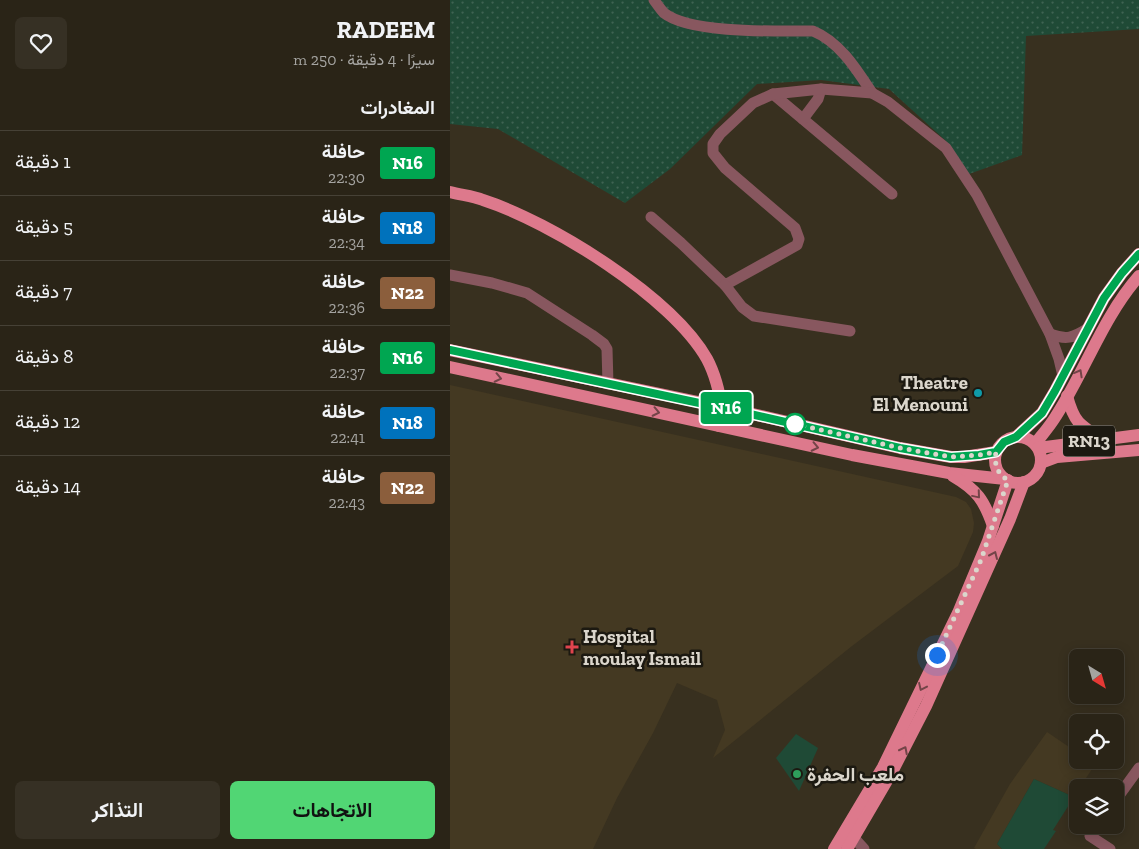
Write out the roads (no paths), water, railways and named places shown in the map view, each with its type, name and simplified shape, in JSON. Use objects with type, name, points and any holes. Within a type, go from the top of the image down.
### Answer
[{"type":"main road","points":[[450,192],[483,200],[526,218],[577,246],[644,292],[674,317],[694,338],[708,361],[722,407],[720,426]]},
{"type":"main road","points":[[1006,480],[996,467],[996,452],[1004,442],[1016,437],[1042,413],[1104,298],[1139,254]]},
{"type":"main road","points":[[1037,446],[1056,417],[1112,316],[1139,276]]},
{"type":"main road","points":[[450,350],[722,407],[900,448],[951,457],[996,452]]},
{"type":"main road","points":[[450,367],[852,455],[949,474],[1018,483],[1024,482]]},
{"type":"main road","points":[[1067,396],[1078,423],[1102,439]]},
{"type":"main road","name":"RN13","points":[[1037,446],[1139,435]]},
{"type":"main road","name":"RN13","points":[[1016,437],[1030,440],[1037,446],[1041,463],[1036,475],[1024,482]]},
{"type":"main road","name":"RN13","points":[[1041,463],[1057,457],[1139,450]]},
{"type":"main road","points":[[949,474],[967,484],[976,492],[985,504],[993,526]]},
{"type":"main road","points":[[834,849],[874,784],[958,613],[981,560],[1006,480]]},
{"type":"main road","points":[[851,844],[892,772],[926,706],[1010,519],[1024,482]]},
{"type":"street","points":[[654,0],[662,12],[679,20],[700,25],[725,29],[813,31],[825,36],[858,72],[872,93],[906,115],[946,148],[977,195],[1050,334],[1060,359],[1063,376]]},
{"type":"street","points":[[725,285],[797,245],[799,240],[795,228],[725,168],[713,153],[713,144],[720,134],[753,103],[773,94],[821,89],[872,93]]},
{"type":"street","points":[[803,119],[818,99],[821,89]]},
{"type":"street","points":[[773,94],[892,194]]},
{"type":"street","points":[[651,217],[681,242],[725,285],[742,307],[754,316],[850,330]]},
{"type":"street","points":[[450,275],[492,283],[527,293],[592,335],[604,344],[607,349],[608,384]]},
{"type":"street","points":[[1050,334],[1067,339],[1087,329]]},
{"type":"street","points":[[1124,789],[1139,768]]},
{"type":"street","points":[[1091,834],[1090,836],[1110,849]]},
{"type":"street","points":[[851,844],[864,849]]},
{"type":"place","name":"Theatre El Menouni","points":[[978,393]]},
{"type":"place","name":"Hospital moulay Ismail","points":[[572,647]]},
{"type":"place","name":"ملعب الحفرة","points":[[797,774]]}]
